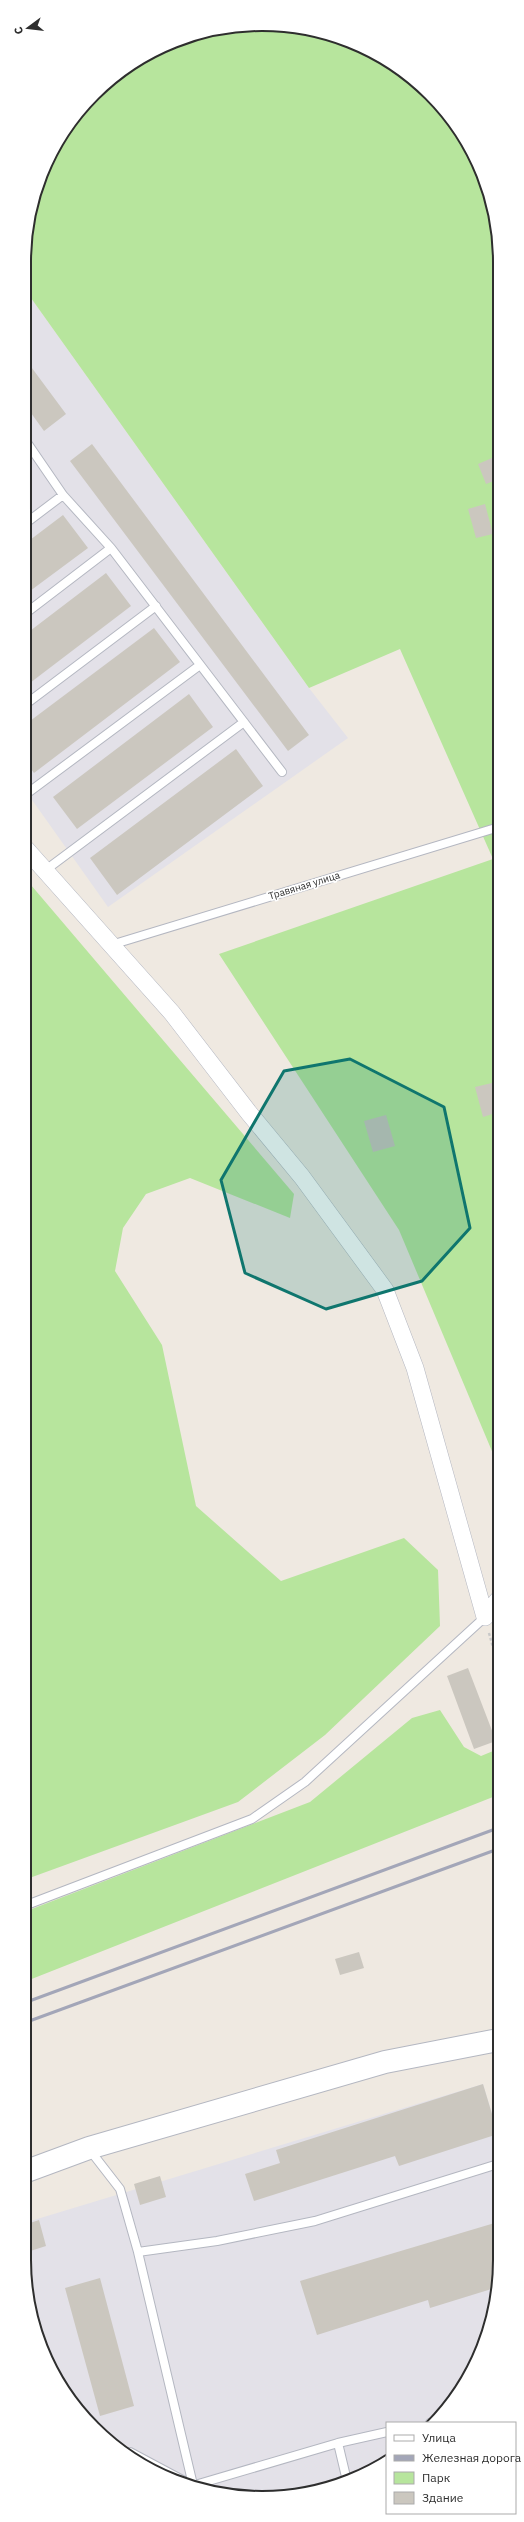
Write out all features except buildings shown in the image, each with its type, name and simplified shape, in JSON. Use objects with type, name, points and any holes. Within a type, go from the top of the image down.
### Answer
[{"type":"street","points":[[31,854],[47,869],[110,945],[172,1013],[249,1113],[302,1177],[385,1290],[415,1368],[485,1617]]},
{"type":"street","points":[[485,1617],[493,1607]]},
{"type":"street","points":[[31,2169],[89,2148],[384,2062],[493,2041]]},
{"type":"lane","points":[[31,448],[63,495],[111,548],[282,772]]},
{"type":"lane","points":[[31,519],[63,495]]},
{"type":"lane","points":[[31,608],[111,548]]},
{"type":"lane","points":[[31,700],[156,606]]},
{"type":"lane","points":[[31,791],[200,665]]},
{"type":"lane","points":[[47,869],[244,722]]},
{"type":"lane","name":"Травяная улица","points":[[110,945],[493,828]]},
{"type":"lane","points":[[31,1903],[252,1820],[305,1782],[485,1617]]},
{"type":"lane","points":[[89,2148],[120,2189],[138,2252],[193,2480]]},
{"type":"lane","points":[[138,2252],[217,2241],[315,2221],[493,2166]]},
{"type":"lane","points":[[201,2483],[338,2443],[386,2432]]},
{"type":"lane","points":[[338,2443],[346,2475]]},
{"type":"path","points":[[485,1617],[493,1647]]},
{"type":"highlighted area","points":[[350,1059],[444,1107],[470,1228],[422,1281],[326,1309],[245,1273],[221,1180],[284,1071]]},
{"type":"shaded area","points":[[31,298],[309,688],[348,738],[108,907],[31,798]]},
{"type":"shaded area","points":[[483,2084],[493,2117],[493,2275],[489,2305],[481,2334],[462,2376],[445,2401],[426,2422],[386,2422],[386,2455],[364,2467],[336,2479],[307,2487],[277,2491],[247,2491],[217,2487],[202,2483],[188,2479],[146,2460],[110,2434],[88,2412],[70,2388],[55,2362],[43,2334],[35,2305],[31,2275],[31,2221]]},
{"type":"green space","points":[[247,31],[277,31],[307,35],[322,39],[336,43],[364,55],[390,70],[414,88],[445,121],[462,146],[481,188],[489,217],[493,247],[493,859],[400,649],[309,688],[31,298],[31,247],[35,217],[39,202],[43,188],[55,160],[62,146],[79,121],[110,88],[121,79],[160,55],[188,43],[202,39],[217,35]]},
{"type":"green space","points":[[493,859],[493,1454],[399,1230],[219,954]]},
{"type":"green space","points":[[31,885],[294,1194],[290,1218],[190,1178],[146,1194],[123,1228],[115,1271],[162,1345],[196,1506],[281,1581],[404,1538],[438,1570],[440,1626],[325,1735],[238,1802],[31,1877]]},
{"type":"green space","points":[[440,1710],[464,1747],[481,1756],[493,1751],[493,1797],[31,1979],[31,1909],[310,1802],[412,1718]]},
{"type":"railway","points":[[31,2000],[493,1830]]},
{"type":"railway","points":[[31,2020],[493,1851]]}]
